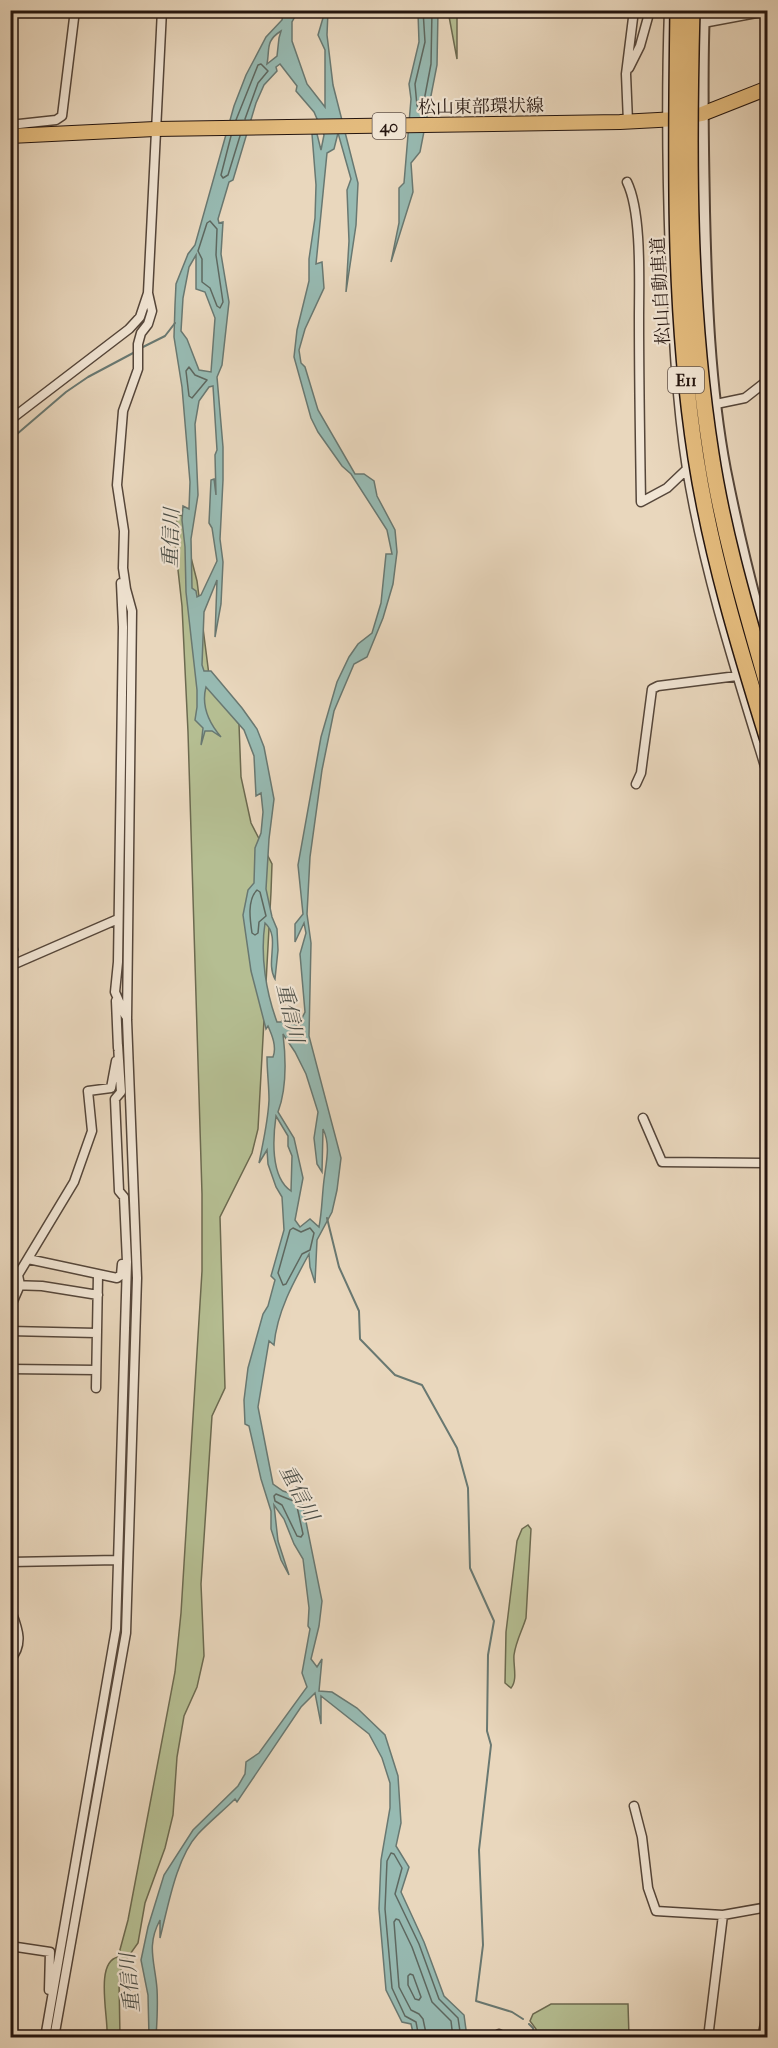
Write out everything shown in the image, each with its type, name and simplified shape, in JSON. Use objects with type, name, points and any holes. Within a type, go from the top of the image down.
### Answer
[{"type":"highway","name":"松山自動車道","points":[[678,10],[676,200],[679,302],[687,390],[696,459],[711,535],[728,606],[768,740]]},
{"type":"highway","name":"松山自動車道","points":[[692,10],[691,200],[694,302],[702,388],[711,456],[726,531],[768,687]]},
{"type":"main road","name":"松山東部環状線","points":[[10,136],[157,129],[667,120],[702,114],[768,88]]},
{"type":"street","points":[[10,125],[56,120],[62,116],[75,10]]},
{"type":"street","points":[[10,420],[129,329],[140,316],[148,293],[162,10]]},
{"type":"street","points":[[624,122],[626,74],[634,10]]},
{"type":"street","points":[[626,74],[640,46],[650,10]]},
{"type":"street","points":[[669,10],[667,120],[671,284],[676,379],[687,469],[704,549],[737,676],[768,776]]},
{"type":"street","points":[[704,10],[702,114],[708,318],[716,404],[725,469],[753,597],[768,648]]},
{"type":"street","points":[[703,23],[768,11]]},
{"type":"street","points":[[627,182],[636,212],[639,280],[641,502],[667,488],[687,469]]},
{"type":"street","points":[[45,2037],[116,1629],[127,1262],[124,1197],[119,1191],[115,1099],[121,1092],[115,992],[118,962],[123,627],[121,582],[124,531],[117,485],[123,411],[138,369],[138,344],[141,333],[152,311],[148,293]]},
{"type":"street","points":[[716,404],[745,398],[768,380]]},
{"type":"street","points":[[52,2037],[126,1633],[137,1278],[127,1020],[132,611],[123,568]]},
{"type":"street","points":[[636,784],[641,773],[652,689],[658,686],[737,676]]},
{"type":"street","points":[[10,966],[118,919]]},
{"type":"street","points":[[115,992],[127,1020]]},
{"type":"street","points":[[10,1308],[18,1275],[74,1182],[92,1131],[88,1091],[111,1088],[118,1045]]},
{"type":"street","points":[[643,1118],[662,1162],[768,1163]]},
{"type":"street","points":[[28,1259],[117,1278],[121,1275],[126,1229],[130,1207],[135,1197]]},
{"type":"street","points":[[96,1388],[98,1275]]},
{"type":"street","points":[[15,1285],[42,1286],[98,1295]]},
{"type":"street","points":[[10,1331],[96,1333]]},
{"type":"street","points":[[10,1368],[96,1370]]},
{"type":"street","points":[[10,1562],[118,1560]]},
{"type":"street","points":[[10,1608],[20,1642],[10,1660]]},
{"type":"street","points":[[634,1806],[642,1837],[648,1888],[656,1911],[723,1916],[768,1907]]},
{"type":"street","points":[[708,2037],[723,1916]]},
{"type":"street","points":[[10,1946],[50,1952],[52,2037]]},
{"type":"street","points":[[762,2037],[768,2009]]},
{"type":"green space","points":[[448,11],[457,11],[457,59]]},
{"type":"green space","points":[[178,514],[185,517],[184,530],[197,581],[209,675],[224,703],[239,724],[241,777],[251,823],[272,864],[271,892],[258,1129],[252,1153],[220,1217],[225,1388],[212,1416],[201,1584],[204,1656],[197,1687],[184,1716],[177,1757],[173,1815],[165,1848],[145,1903],[138,1943],[123,1964],[119,1979],[120,2037],[107,2037],[104,1992],[106,1969],[111,1961],[118,1957],[128,1920],[175,1672],[181,1613],[202,1271],[202,1194],[188,732],[182,606],[174,534]]},
{"type":"green space","points":[[528,1525],[531,1529],[526,1618],[515,1650],[515,1677],[511,1688],[505,1683],[506,1632],[517,1541],[522,1529]]},
{"type":"green space","points":[[551,2004],[628,2004],[629,2037],[537,2037],[536,2029],[530,2021],[533,2014]]},
{"type":"water","points":[[284,11],[298,11],[292,22],[292,41],[307,84],[325,107],[325,50],[318,35],[325,11],[328,11],[327,35],[333,85],[358,183],[356,225],[346,292],[349,241],[347,190],[351,179],[338,133],[334,149],[327,153],[316,264],[322,262],[324,288],[305,329],[299,350],[301,363],[305,367],[318,410],[355,474],[364,474],[374,481],[377,496],[395,530],[397,552],[393,584],[383,618],[367,657],[354,664],[334,711],[322,770],[310,857],[307,914],[311,943],[309,1036],[341,1158],[337,1190],[332,1212],[317,1240],[315,1283],[309,1254],[282,1309],[274,1345],[269,1341],[258,1407],[273,1484],[283,1491],[301,1497],[322,1601],[311,1659],[317,1667],[322,1659],[319,1691],[332,1692],[357,1708],[385,1735],[398,1776],[401,1823],[396,1846],[409,1867],[401,1892],[424,1942],[444,1996],[464,2015],[467,2037],[414,2037],[411,2024],[402,2022],[386,1990],[379,1909],[381,1860],[390,1808],[390,1783],[382,1758],[369,1734],[321,1696],[321,1724],[315,1693],[301,1707],[237,1802],[235,1799],[198,1834],[184,1856],[178,1869],[160,1938],[160,1920],[153,1938],[152,1954],[157,1995],[156,2037],[149,2037],[148,1995],[141,1960],[148,1927],[164,1875],[193,1830],[238,1786],[245,1774],[246,1762],[259,1753],[307,1687],[302,1673],[310,1629],[303,1559],[284,1519],[274,1505],[278,1541],[289,1575],[281,1560],[271,1529],[271,1511],[249,1426],[245,1424],[244,1400],[248,1368],[275,1280],[271,1276],[284,1230],[282,1197],[268,1164],[267,1150],[259,1163],[269,1095],[267,1057],[273,1057],[274,1045],[268,1026],[266,1029],[251,971],[243,915],[248,890],[254,883],[255,848],[261,833],[263,812],[261,793],[256,796],[254,756],[244,730],[206,687],[207,714],[221,737],[212,731],[205,731],[201,745],[203,728],[195,720],[197,690],[186,592],[182,520],[183,506],[189,509],[190,482],[182,387],[174,337],[176,284],[188,254],[195,245],[234,106],[246,75],[266,37],[282,20]],"holes":[[[281,31],[277,56],[267,64],[270,42]],[[280,64],[297,86],[296,91],[314,112],[324,135],[321,150],[317,134],[312,134],[316,185],[315,218],[309,259],[309,281],[297,330],[294,357],[311,418],[318,432],[342,466],[351,474],[387,530],[392,554],[386,554],[381,603],[372,633],[358,644],[349,657],[337,682],[321,737],[298,865],[303,914],[295,924],[295,942],[304,923],[306,933],[300,954],[305,1012],[300,1027],[284,1018],[281,1022],[277,1022],[265,974],[263,948],[265,923],[272,935],[271,965],[275,979],[278,950],[277,929],[266,889],[274,799],[264,747],[257,729],[242,708],[211,671],[204,671],[202,665],[204,612],[217,580],[215,637],[221,604],[223,562],[220,539],[223,447],[217,377],[222,365],[229,302],[221,254],[223,222],[219,223],[218,219],[229,182],[233,180],[256,103],[264,85],[277,71],[276,67]],[[196,255],[196,289],[205,292],[215,318],[211,372],[199,370],[187,339],[181,331],[183,298],[189,267]],[[213,386],[217,450],[215,455],[216,495],[214,479],[211,480],[209,523],[212,528],[217,561],[201,595],[197,597],[196,591],[192,588],[191,539],[198,495],[195,424],[199,401],[209,387]],[[283,1034],[306,1074],[318,1112],[314,1138],[317,1164],[322,1172],[323,1129],[327,1141],[327,1161],[319,1227],[310,1219],[300,1227],[295,1220],[303,1178],[294,1138],[278,1112],[284,1083]],[[276,1116],[288,1136],[288,1146],[292,1156],[291,1191],[284,1185],[276,1167],[274,1135]]]},
{"type":"water","points":[[416,11],[438,11],[437,65],[420,152],[411,163],[413,192],[391,262],[399,223],[399,188],[404,183],[411,99],[409,84],[419,42]]},
{"type":"waterway","points":[[139,349],[165,336],[175,323]]},
{"type":"waterway","points":[[10,440],[66,392],[88,377],[135,352]]},
{"type":"waterway","points":[[10,926],[18,950]]},
{"type":"waterway","points":[[327,1218],[339,1267],[359,1311],[360,1339],[395,1375],[422,1385],[457,1448],[468,1488],[470,1568],[494,1621],[488,1655],[487,1731],[491,1745],[479,1850],[483,1945],[476,2001],[512,2012],[523,2019]]},
{"type":"waterway","points":[[529,2024],[533,2028],[535,2038]]},
{"type":"water label","name":"重信川","points":[[171,538]]},
{"type":"water label","name":"重信川","points":[[290,1013]]},
{"type":"water label","name":"重信川","points":[[299,1493]]},
{"type":"water label","name":"重信川","points":[[130,1983]]}]
